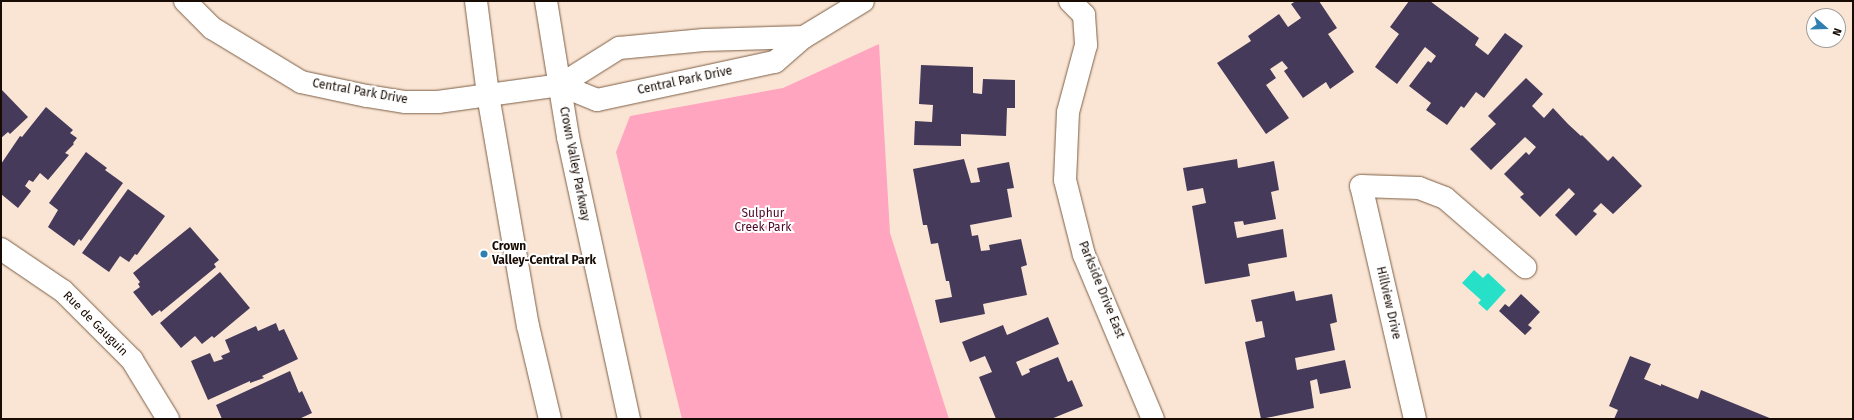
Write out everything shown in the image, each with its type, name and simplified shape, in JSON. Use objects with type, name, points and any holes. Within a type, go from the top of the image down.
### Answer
[{"type":"street","name":"Central Park Drive","points":[[185,1],[212,28],[301,82],[367,96],[406,102],[438,102],[560,85],[619,48],[704,40],[804,37]]},
{"type":"street","points":[[476,1],[488,95],[528,326],[550,419]]},
{"type":"street","name":"Crown Valley Parkway","points":[[546,1],[587,230],[628,419]]},
{"type":"street","name":"Central Park Drive","points":[[560,85],[597,100],[775,62],[804,37],[863,1]]},
{"type":"street","name":"Parkside Drive East","points":[[1077,8],[1086,45],[1068,112],[1065,180],[1084,256],[1153,419]]},
{"type":"street","name":"Hillview Drive","points":[[1415,419],[1361,186],[1419,188],[1445,198],[1525,267]]},
{"type":"street","name":"Rue de Gauguin","points":[[1,249],[63,291],[132,360],[168,419]]},
{"type":"green space","name":"Sulphur Creek Park","points":[[879,44],[890,233],[949,419],[682,419],[616,152],[630,116],[783,88]]},
{"type":"water","points":[[1474,270],[1483,278],[1488,273],[1506,290],[1487,311],[1478,303],[1481,300],[1462,283]]},
{"type":"building","points":[[1296,1],[1319,1],[1337,28],[1328,34],[1354,72],[1330,89],[1326,82],[1303,98],[1284,71],[1288,68],[1282,61],[1270,69],[1276,78],[1266,85],[1289,118],[1266,134],[1217,63],[1251,41],[1248,36],[1279,14],[1288,27],[1301,18],[1291,4]]},
{"type":"building","points":[[1409,1],[1430,1],[1479,38],[1475,45],[1488,55],[1505,33],[1523,46],[1484,98],[1476,92],[1464,108],[1461,106],[1447,125],[1426,110],[1431,103],[1409,86],[1428,61],[1431,63],[1436,56],[1425,47],[1397,84],[1375,67],[1399,34],[1390,27]]},
{"type":"building","points":[[921,65],[973,67],[973,93],[982,94],[983,79],[1015,80],[1015,108],[1007,108],[1006,136],[961,134],[961,146],[914,145],[915,121],[932,122],[933,105],[919,104]]},
{"type":"building","points":[[1526,78],[1543,94],[1532,106],[1544,118],[1553,108],[1608,161],[1613,156],[1642,186],[1613,214],[1601,203],[1593,211],[1597,214],[1576,236],[1555,215],[1575,194],[1569,188],[1540,217],[1520,197],[1524,194],[1504,174],[1526,152],[1529,155],[1536,147],[1525,137],[1491,170],[1470,149],[1496,124],[1488,116]]},
{"type":"building","points":[[1,89],[28,117],[10,134],[8,132],[1,138]]},
{"type":"building","points":[[46,107],[73,130],[70,133],[77,138],[73,143],[74,144],[65,153],[69,155],[48,180],[40,173],[33,182],[29,180],[25,186],[31,191],[18,208],[1,194],[1,164],[20,136],[22,137]]},
{"type":"building","points":[[86,152],[107,168],[105,170],[123,183],[81,241],[79,239],[74,246],[48,227],[58,210],[49,203]]},
{"type":"building","points":[[964,159],[971,183],[980,182],[977,168],[1009,162],[1014,188],[1007,189],[1012,217],[970,225],[972,236],[978,235],[981,251],[990,250],[989,245],[1021,239],[1027,265],[1021,267],[1027,295],[983,304],[985,314],[940,323],[935,300],[952,297],[949,281],[946,281],[938,243],[931,244],[927,225],[923,225],[913,169]]},
{"type":"building","points":[[1237,159],[1238,168],[1274,161],[1279,190],[1271,192],[1276,219],[1244,225],[1243,221],[1234,222],[1237,238],[1283,229],[1287,257],[1248,264],[1250,276],[1205,284],[1192,206],[1206,203],[1203,188],[1187,191],[1183,168]]},
{"type":"building","points":[[128,189],[165,216],[137,255],[135,254],[129,262],[120,256],[109,272],[82,253]]},
{"type":"building","points":[[190,227],[219,260],[214,264],[216,267],[161,312],[160,310],[152,316],[133,292],[140,287],[138,284],[140,282],[133,273]]},
{"type":"building","points":[[220,272],[250,308],[214,338],[212,336],[202,344],[195,336],[181,348],[160,323]]},
{"type":"building","points":[[1294,291],[1296,301],[1332,294],[1337,322],[1330,324],[1335,350],[1295,358],[1297,370],[1345,360],[1351,388],[1320,394],[1317,379],[1310,381],[1314,408],[1261,419],[1245,342],[1265,337],[1262,321],[1256,322],[1251,300]]},
{"type":"building","points":[[1521,294],[1540,312],[1528,325],[1532,328],[1525,335],[1499,311],[1505,304],[1509,307]]},
{"type":"building","points":[[1048,317],[1059,344],[1016,362],[1022,376],[1030,372],[1029,369],[1058,357],[1068,382],[1072,380],[1083,406],[1051,419],[996,419],[979,377],[992,372],[985,356],[970,362],[962,342],[1003,325],[1007,335]]},
{"type":"building","points":[[276,323],[279,331],[284,329],[298,359],[262,376],[264,378],[250,383],[250,381],[208,400],[191,361],[210,353],[214,362],[223,359],[221,356],[230,352],[225,340],[256,326],[258,331]]},
{"type":"building","points":[[1630,356],[1651,364],[1644,379],[1661,386],[1661,384],[1698,399],[1701,390],[1772,419],[1614,419],[1618,410],[1609,406]]},
{"type":"building","points":[[290,371],[299,393],[302,391],[312,413],[299,419],[222,419],[216,405]]},
{"type":"place","name":"Crown Valley-Central Park","points":[[484,254]]}]
